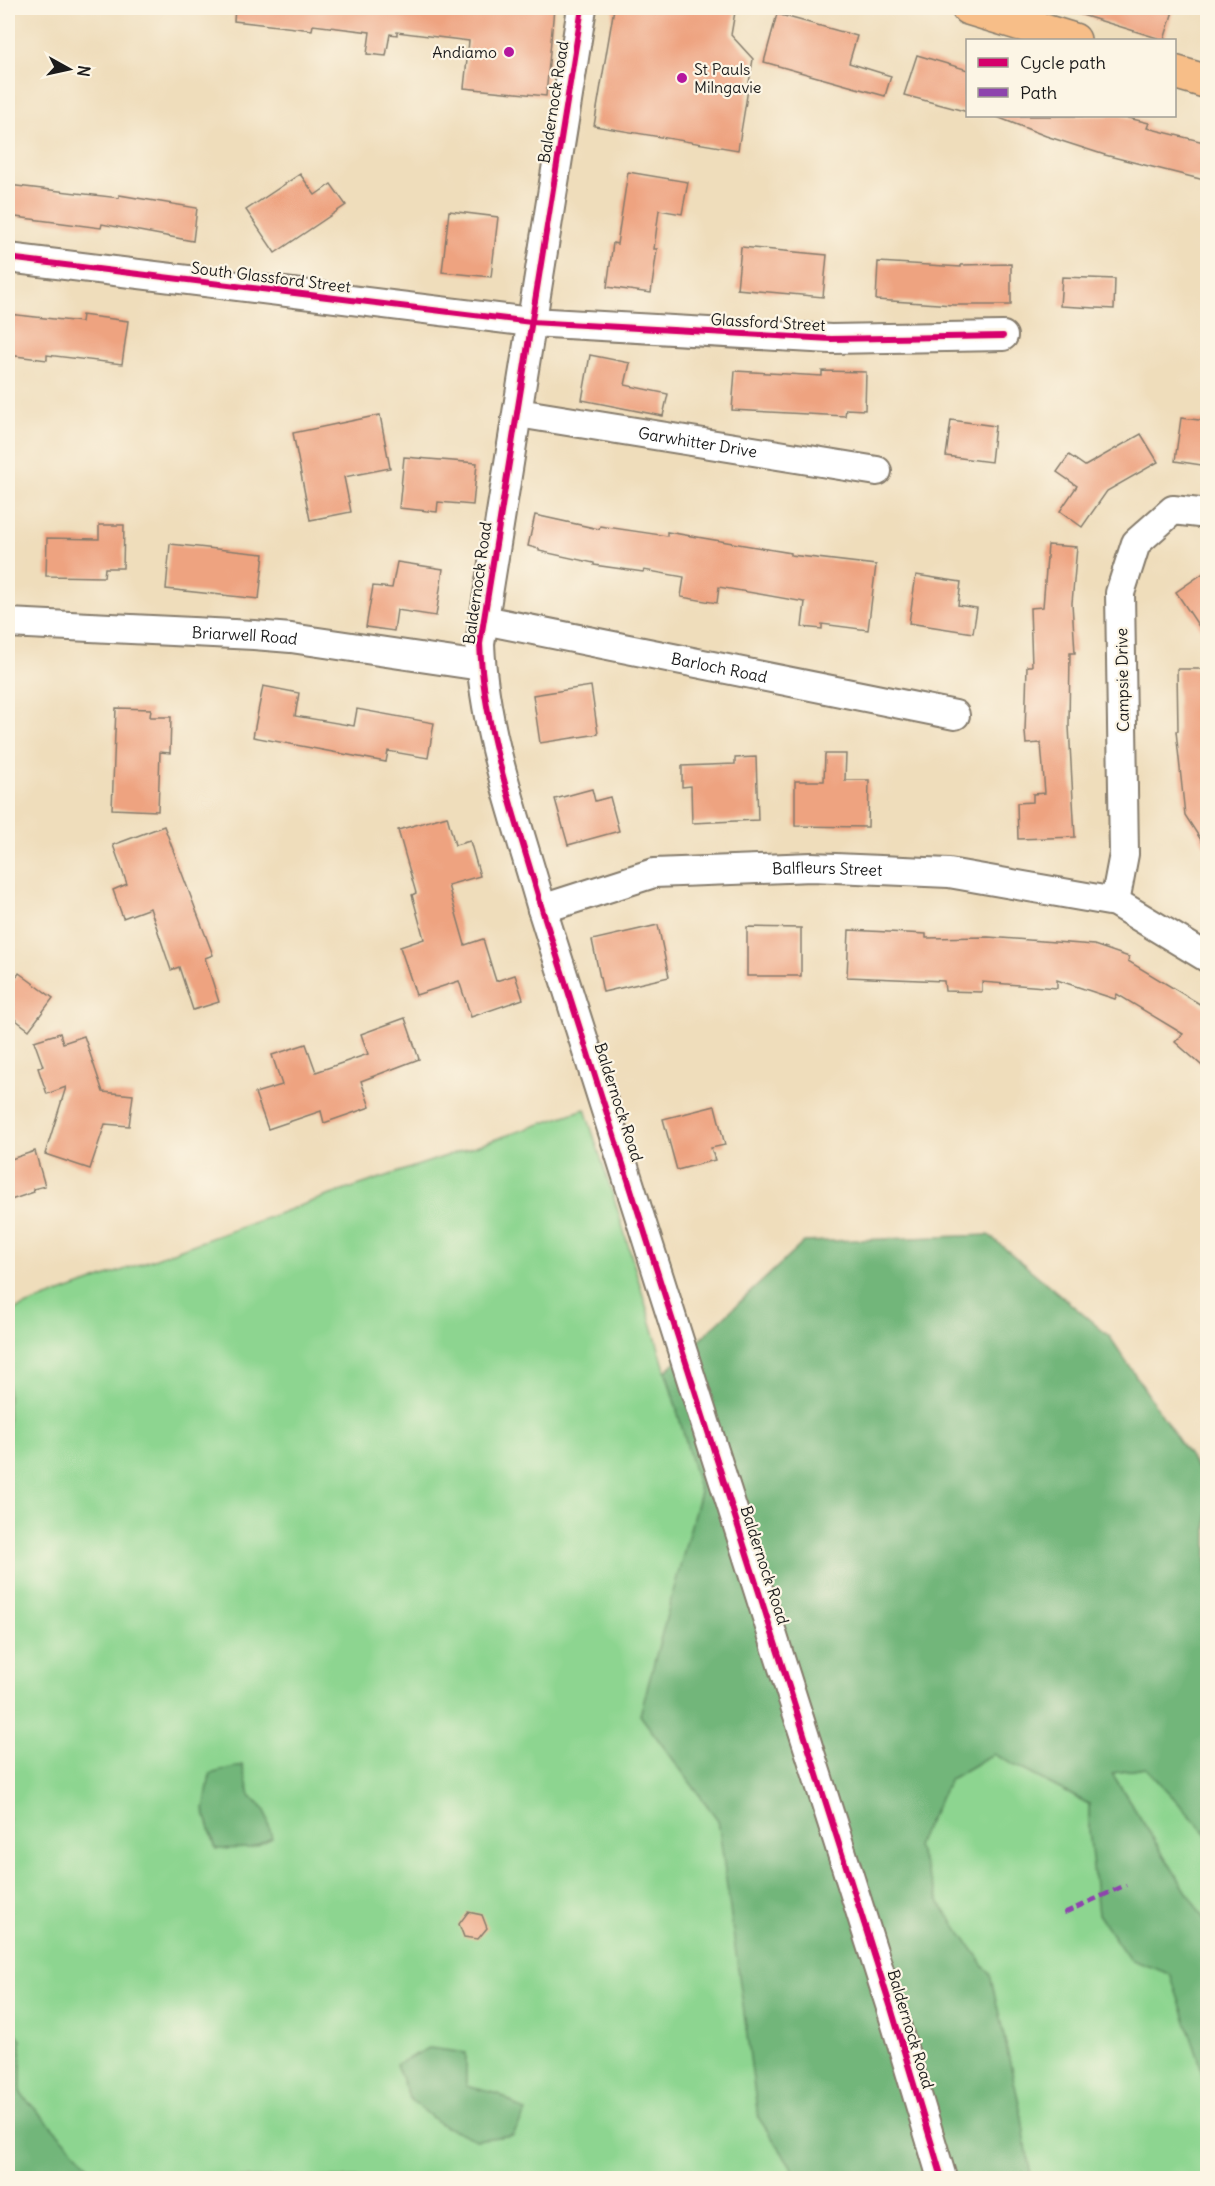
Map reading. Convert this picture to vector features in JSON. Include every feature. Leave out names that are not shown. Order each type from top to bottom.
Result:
[{"type":"main road","points":[[978,9],[1071,39]]},
{"type":"main road","points":[[1176,73],[1208,82]]},
{"type":"street","name":"Baldernock Road","points":[[582,8],[480,645],[481,666],[492,733],[542,909],[852,1884],[942,2178]]},
{"type":"street","name":"South Glassford Street","points":[[8,258],[531,322]]},
{"type":"street","name":"Glassford Street","points":[[531,322],[831,339],[1003,336]]},
{"type":"street","name":"Garwhitter Drive","points":[[518,413],[877,471]]},
{"type":"street","name":"Campsie Drive","points":[[1115,902],[1124,854],[1120,592],[1136,543],[1173,510],[1208,514]]},
{"type":"street","name":"Barloch Road","points":[[484,620],[955,715]]},
{"type":"street","name":"Briarwell Road","points":[[8,623],[273,636],[481,666]]},
{"type":"street","name":"Balfleurs Street","points":[[542,909],[654,873],[812,867],[949,873],[1115,902]]},
{"type":"street","points":[[1115,902],[1208,958]]},
{"type":"green space","points":[[585,1109],[618,1211],[716,1541],[950,1779],[993,1754],[1089,1804],[1112,1773],[1207,1759],[1207,2178],[8,2178],[8,1312],[313,1201]]},
{"type":"green space","points":[[989,1235],[1110,1337],[1207,1483],[1207,1834],[1146,1768],[1112,1773],[1207,1924],[1207,2096],[1199,2060],[1170,1974],[1129,1959],[1098,1914],[1089,1831],[1089,1804],[993,1754],[950,1779],[916,1846],[942,1907],[990,1974],[1021,2112],[1031,2178],[799,2178],[758,2117],[718,1820],[640,1715],[700,1492],[666,1371],[804,1242]]},
{"type":"green space","points":[[242,1765],[250,1795],[265,1810],[272,1838],[251,1848],[216,1849],[204,1810],[210,1774]]},
{"type":"green space","points":[[8,2019],[21,2040],[21,2094],[101,2178],[8,2178]]},
{"type":"green space","points":[[429,2048],[466,2053],[466,2086],[499,2094],[526,2112],[513,2135],[476,2140],[440,2124],[409,2098],[396,2064]]},
{"type":"building","points":[[235,8],[554,8],[546,96],[464,88],[469,41],[397,32],[397,35],[390,34],[386,56],[367,54],[370,32],[313,25],[312,30],[234,21]]},
{"type":"building","name":"St Pauls Milngavie","points":[[614,8],[727,8],[735,12],[731,35],[753,59],[738,150],[594,126]]},
{"type":"building","points":[[1073,8],[1174,8],[1164,39],[1072,12]]},
{"type":"building","points":[[777,14],[857,36],[849,63],[891,76],[885,96],[764,62]]},
{"type":"building","points":[[917,55],[966,69],[966,111],[904,95]]},
{"type":"building","points":[[997,117],[1124,117],[1149,123],[1147,128],[1208,143],[1208,181],[1105,155]]},
{"type":"building","points":[[628,172],[688,182],[682,214],[659,210],[651,293],[607,287],[613,243],[617,244]]},
{"type":"building","points":[[300,174],[315,195],[331,184],[346,205],[275,253],[246,210]]},
{"type":"building","points":[[8,185],[119,198],[119,195],[197,208],[193,241],[102,224],[101,228],[8,216]]},
{"type":"building","points":[[449,211],[498,217],[491,277],[442,272]]},
{"type":"building","points":[[741,247],[827,255],[823,297],[737,289]]},
{"type":"building","points":[[878,262],[961,267],[961,265],[1011,264],[1011,305],[954,305],[876,300]]},
{"type":"building","points":[[1062,277],[1115,279],[1114,309],[1060,306]]},
{"type":"building","points":[[8,314],[81,322],[82,315],[128,321],[122,364],[47,355],[47,360],[8,355]]},
{"type":"building","points":[[590,355],[630,363],[625,385],[668,394],[663,416],[582,400]]},
{"type":"building","points":[[735,371],[822,376],[822,371],[866,372],[865,410],[846,409],[845,416],[732,410]]},
{"type":"building","points":[[380,415],[390,468],[344,477],[351,512],[310,520],[293,433]]},
{"type":"building","points":[[1181,418],[1208,421],[1208,466],[1175,461]]},
{"type":"building","points":[[951,420],[995,426],[991,462],[946,456]]},
{"type":"building","points":[[1141,434],[1158,462],[1107,491],[1082,527],[1060,511],[1077,486],[1057,472],[1069,455],[1085,466]]},
{"type":"building","points":[[404,457],[477,463],[473,505],[438,502],[437,512],[399,508]]},
{"type":"building","points":[[535,515],[599,529],[600,526],[667,536],[667,532],[791,553],[791,555],[876,565],[868,630],[822,624],[822,629],[802,627],[805,602],[719,587],[717,603],[681,597],[684,577],[594,565],[594,563],[539,551],[539,549],[528,546]]},
{"type":"building","points":[[99,525],[124,525],[123,568],[105,568],[104,577],[46,576],[47,538],[99,539]]},
{"type":"building","points":[[170,544],[264,554],[259,599],[166,589]]},
{"type":"building","points":[[1048,545],[1077,547],[1072,603],[1075,653],[1070,653],[1069,726],[1075,837],[1018,839],[1017,803],[1033,802],[1033,794],[1045,793],[1041,743],[1026,744],[1025,732],[1027,666],[1032,666],[1030,608],[1043,607]]},
{"type":"building","points":[[397,562],[443,569],[436,616],[397,610],[394,631],[366,627],[373,586],[392,588]]},
{"type":"building","points":[[1208,570],[1208,640],[1176,592]]},
{"type":"building","points":[[916,575],[961,582],[958,605],[977,608],[973,633],[909,623]]},
{"type":"building","points":[[1177,669],[1208,669],[1208,851],[1185,815],[1176,731],[1178,731]]},
{"type":"building","points":[[263,686],[299,693],[295,716],[354,726],[357,709],[434,723],[428,758],[388,751],[386,762],[253,737]]},
{"type":"building","points":[[591,686],[598,734],[540,743],[533,695]]},
{"type":"building","points":[[116,708],[151,709],[150,717],[171,717],[170,753],[160,752],[158,811],[112,809]]},
{"type":"building","points":[[825,754],[846,754],[845,780],[869,780],[868,827],[795,826],[795,781],[824,781]]},
{"type":"building","points":[[756,757],[758,820],[692,823],[691,786],[682,787],[682,766],[735,764],[735,758]]},
{"type":"building","points":[[592,789],[595,801],[610,797],[619,831],[568,845],[555,799]]},
{"type":"building","points":[[447,816],[455,845],[470,841],[480,876],[448,885],[465,945],[483,939],[496,981],[515,975],[523,999],[471,1017],[459,981],[416,995],[400,947],[424,939],[412,895],[416,893],[398,830]]},
{"type":"building","points":[[164,826],[213,955],[205,958],[219,1002],[193,1010],[179,967],[171,970],[150,908],[123,918],[113,890],[127,884],[113,845]]},
{"type":"building","points":[[658,925],[669,977],[603,992],[592,940]]},
{"type":"building","points":[[747,927],[801,928],[801,976],[747,976]]},
{"type":"building","points":[[849,930],[926,934],[926,938],[988,937],[1094,945],[1129,957],[1128,961],[1208,1009],[1208,1071],[1175,1042],[1183,1034],[1117,994],[1115,999],[1057,980],[1057,988],[982,982],[982,992],[945,991],[944,981],[847,977]]},
{"type":"building","points":[[19,973],[53,998],[29,1030],[8,1014],[8,989]]},
{"type":"building","points":[[405,1018],[419,1059],[361,1081],[370,1107],[324,1123],[321,1111],[268,1129],[255,1093],[282,1085],[272,1055],[306,1044],[316,1072],[368,1054],[361,1034]]},
{"type":"building","points":[[60,1033],[63,1043],[84,1036],[103,1092],[133,1095],[129,1126],[105,1124],[90,1169],[45,1154],[66,1087],[47,1094],[38,1068],[43,1066],[34,1041]]},
{"type":"building","points":[[715,1106],[725,1145],[711,1148],[715,1160],[677,1170],[663,1119]]},
{"type":"building","points":[[35,1151],[45,1186],[8,1201],[8,1160]]},
{"type":"building","points":[[468,1912],[482,1915],[487,1928],[478,1939],[464,1937],[459,1924]]},
{"type":"marked path","points":[[1064,1913],[1126,1885]]},
{"type":"cycle path","points":[[582,8],[480,644],[488,712],[504,778],[542,909],[891,2008],[942,2178]]},
{"type":"cycle path","points":[[8,258],[531,322],[831,339],[1003,336]]},
{"type":"place","name":"Andiamo","points":[[509,52]]},
{"type":"place","name":"St Pauls Milngavie","points":[[682,78]]}]
